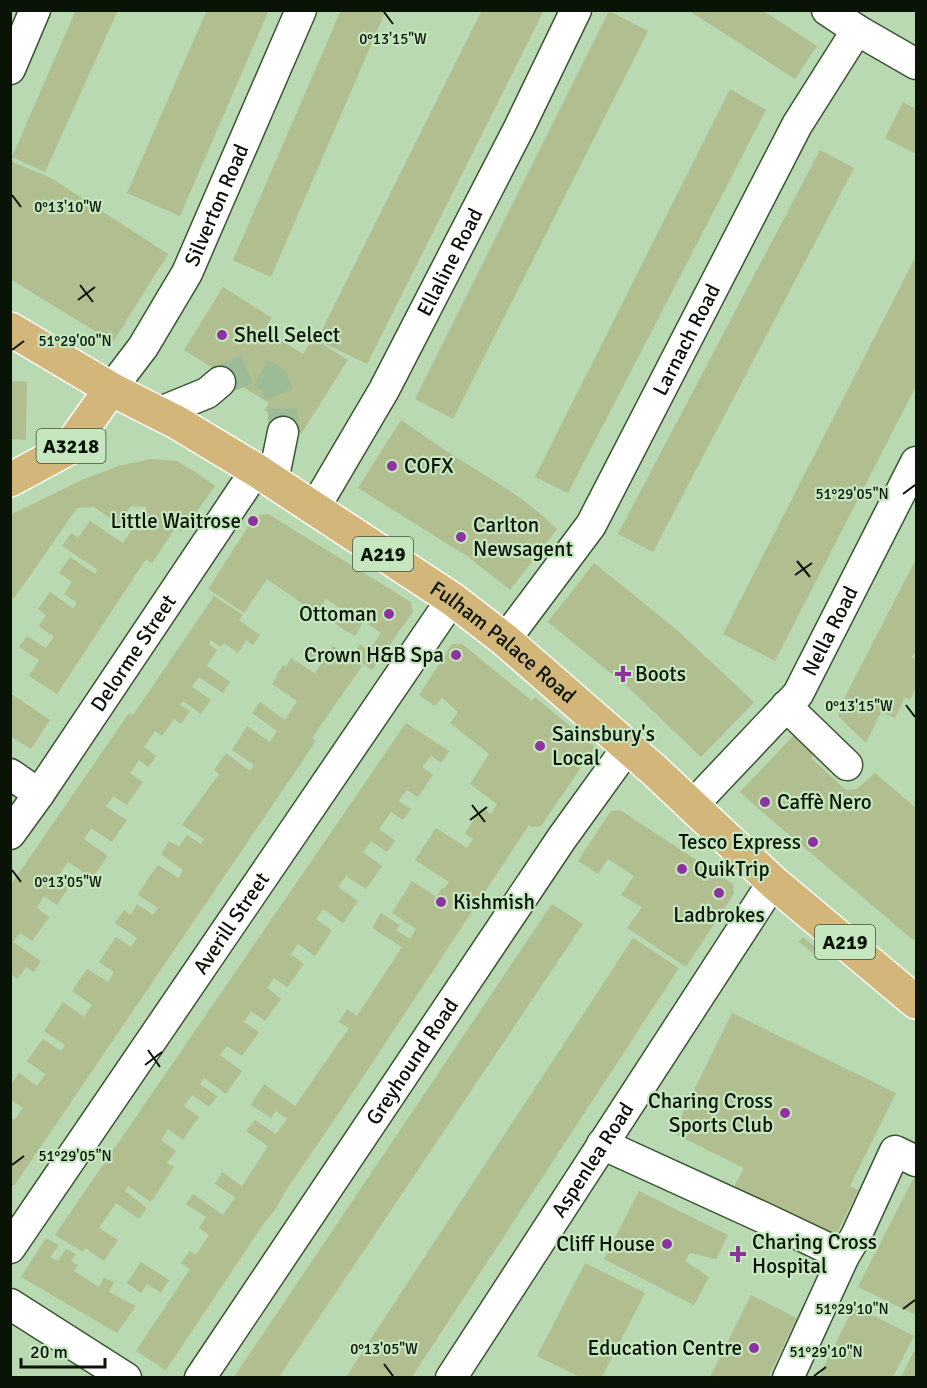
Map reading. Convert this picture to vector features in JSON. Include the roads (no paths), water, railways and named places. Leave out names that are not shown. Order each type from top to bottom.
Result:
[{"type":"main road","name":"Fulham Palace Road","points":[[10,329],[111,389],[178,423],[264,476],[452,599],[505,640],[654,770],[773,882],[913,993]]},
{"type":"main road","name":"A3218","points":[[10,480],[69,448],[111,389]]},
{"type":"street","points":[[10,69],[35,10]]},
{"type":"street","name":"Silverton Road","points":[[111,389],[143,347],[187,273],[301,10]]},
{"type":"street","name":"Ellaline Road","points":[[314,509],[384,390],[519,128],[576,10]]},
{"type":"street","points":[[827,10],[916,64]]},
{"type":"street","name":"Larnach Road","points":[[505,640],[591,525],[798,125],[857,30]]},
{"type":"street","points":[[158,413],[207,393],[220,381]]},
{"type":"street","points":[[264,476],[283,432]]},
{"type":"street","name":"Nella Road","points":[[692,806],[798,694],[916,462]]},
{"type":"street","name":"Delorme Street","points":[[10,834],[264,476]]},
{"type":"street","name":"Averill Street","points":[[10,1248],[452,599]]},
{"type":"street","points":[[786,706],[847,765]]},
{"type":"street","name":"Greyhound Road","points":[[200,1377],[562,838],[627,748]]},
{"type":"street","points":[[10,774],[39,794]]},
{"type":"street","name":"Aspenlea Road","points":[[451,1377],[773,882]]},
{"type":"street","points":[[602,1144],[762,1216],[844,1256]]},
{"type":"street","points":[[788,1377],[895,1151],[916,1161]]},
{"type":"street","points":[[10,1304],[126,1377]]},
{"type":"tunnel","points":[[220,382],[252,368],[273,380],[283,404],[283,432]]},
{"type":"place","name":"Shell Select","points":[[222,335]]},
{"type":"place","name":"COFX","points":[[392,466]]},
{"type":"place","name":"Little Waitrose","points":[[253,521]]},
{"type":"place","name":"Carlton Newsagent","points":[[461,537]]},
{"type":"place","name":"Ottoman","points":[[389,614]]},
{"type":"place","name":"Crown H&B Spa","points":[[456,655]]},
{"type":"place","name":"Boots","points":[[623,674]]},
{"type":"place","name":"Sainsbury's Local","points":[[540,746]]},
{"type":"place","name":"Caffè Nero","points":[[765,802]]},
{"type":"place","name":"Tesco Express","points":[[813,842]]},
{"type":"place","name":"QuikTrip","points":[[682,869]]},
{"type":"place","name":"Ladbrokes","points":[[719,893]]},
{"type":"place","name":"Kishmish","points":[[441,902]]},
{"type":"place","name":"Charing Cross Sports Club","points":[[785,1113]]},
{"type":"place","name":"Cliff House","points":[[667,1244]]},
{"type":"place","name":"Charing Cross Hospital","points":[[738,1254]]},
{"type":"place","name":"Education Centre","points":[[754,1348]]}]
